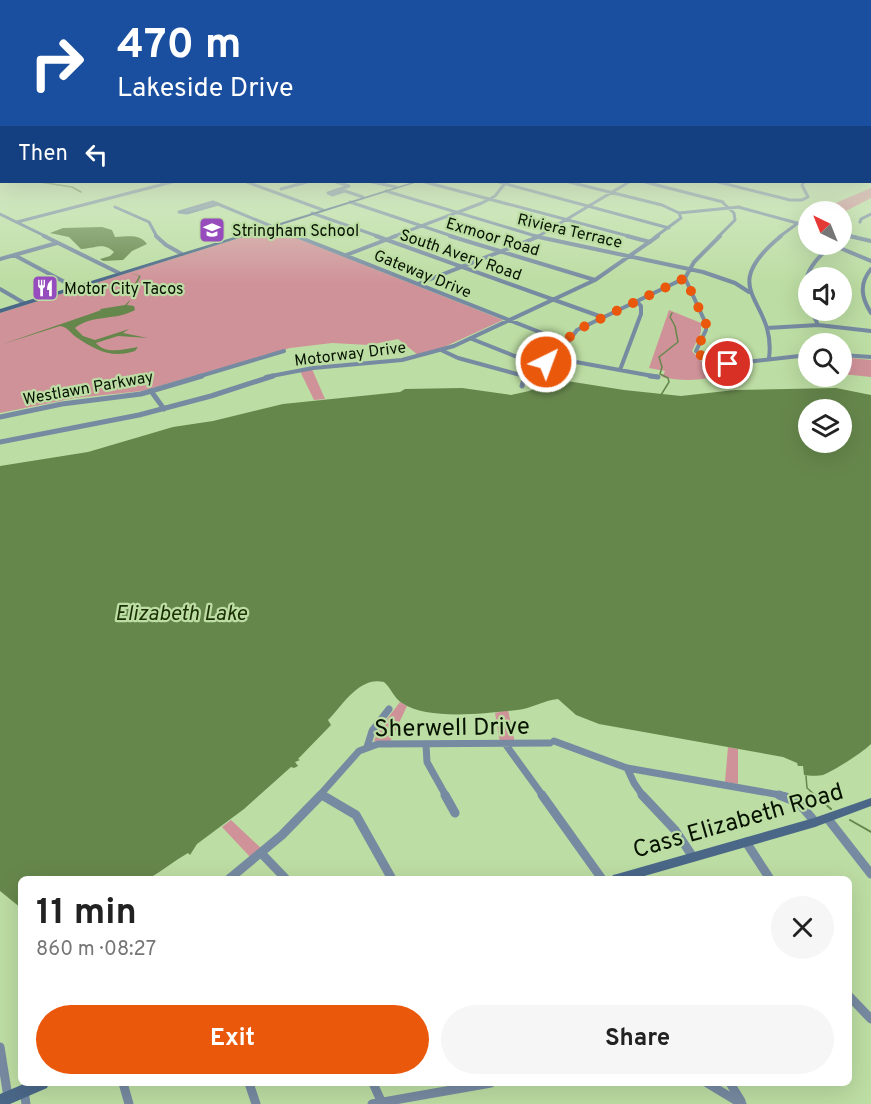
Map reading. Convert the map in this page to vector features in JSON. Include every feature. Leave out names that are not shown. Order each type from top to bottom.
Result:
[{"type":"main road","points":[[0,311],[412,183]]},
{"type":"main road","name":"Cass Elizabeth Road","points":[[627,876],[828,819],[871,802]]},
{"type":"main road","points":[[4,1099],[25,1097],[38,1086]]},
{"type":"street","points":[[17,222],[168,183]]},
{"type":"street","points":[[250,183],[323,210]]},
{"type":"street","points":[[303,183],[282,189],[310,201]]},
{"type":"street","points":[[339,183],[349,186],[343,190],[363,198]]},
{"type":"street","name":"Riviera Terrace","points":[[377,183],[456,213],[538,237],[690,268],[735,283],[749,292]]},
{"type":"street","points":[[429,183],[650,242]]},
{"type":"street","points":[[346,255],[489,199],[505,183]]},
{"type":"street","points":[[510,183],[669,228]]},
{"type":"street","points":[[573,183],[662,206],[679,213],[739,207]]},
{"type":"street","points":[[418,284],[538,237],[627,183]]},
{"type":"street","points":[[649,183],[798,223]]},
{"type":"street","points":[[723,183],[798,200],[808,197],[803,188],[804,183]]},
{"type":"street","points":[[522,386],[524,376],[554,358],[563,350],[565,342],[577,330],[685,278],[704,251],[735,220],[734,213],[721,201]]},
{"type":"street","points":[[206,202],[218,204],[187,213],[179,212],[206,202]]},
{"type":"street","name":"Exmoor Road","points":[[350,202],[595,280]]},
{"type":"street","name":"Gateway Drive","points":[[218,204],[565,342]]},
{"type":"street","points":[[115,207],[149,222],[162,244],[182,254]]},
{"type":"street","name":"South Avery Road","points":[[312,213],[459,268],[602,317]]},
{"type":"street","name":"Motorway Drive","points":[[0,442],[164,409],[266,377],[313,368],[402,360],[441,350],[472,339],[595,280],[669,228],[681,218],[679,213]]},
{"type":"street","points":[[0,214],[119,273]]},
{"type":"street","points":[[860,222],[861,219],[871,214]]},
{"type":"street","points":[[769,358],[772,343],[749,292],[752,267],[760,256],[798,223]]},
{"type":"street","points":[[852,237],[871,242]]},
{"type":"street","points":[[0,259],[58,243]]},
{"type":"street","points":[[852,253],[871,261]]},
{"type":"street","points":[[14,255],[74,287]]},
{"type":"street","points":[[810,267],[820,255]]},
{"type":"street","points":[[871,269],[862,281],[861,294],[871,313]]},
{"type":"street","points":[[685,278],[706,324],[706,330],[696,348],[702,358],[720,363],[737,364],[798,355]]},
{"type":"street","points":[[735,283],[749,282]]},
{"type":"street","points":[[0,289],[24,303]]},
{"type":"street","points":[[620,370],[640,314],[640,306],[636,301]]},
{"type":"street","points":[[816,321],[818,325]]},
{"type":"street","points":[[767,328],[818,325],[871,331]]},
{"type":"street","points":[[472,339],[540,366]]},
{"type":"street","points":[[441,350],[524,376]]},
{"type":"street","name":"Westlawn Parkway","points":[[0,417],[62,404],[151,392],[284,351]]},
{"type":"street","points":[[852,356],[871,357]]},
{"type":"street","points":[[554,358],[658,377]]},
{"type":"street","points":[[151,392],[164,409]]},
{"type":"street","points":[[367,747],[370,735],[389,709]]},
{"type":"street","name":"Sherwell Drive","points":[[234,876],[262,854],[322,795],[359,751],[367,747],[378,744],[506,745],[552,742],[627,768]]},
{"type":"street","points":[[426,745],[427,762],[455,813]]},
{"type":"street","points":[[506,745],[600,876]]},
{"type":"street","points":[[693,857],[675,830],[639,791],[629,777],[627,768],[786,796],[800,804],[815,822]]},
{"type":"street","points":[[322,795],[357,815],[390,876]]},
{"type":"street","points":[[828,819],[871,874]]},
{"type":"street","points":[[746,842],[768,876]]},
{"type":"street","points":[[262,854],[283,876]]},
{"type":"street","points":[[852,1002],[871,1019]]},
{"type":"street","points":[[0,1047],[4,1099]]},
{"type":"street","points":[[124,1086],[129,1104]]},
{"type":"street","points":[[250,1086],[256,1104]]},
{"type":"street","points":[[373,1086],[376,1103],[470,1086]]},
{"type":"street","points":[[711,1086],[743,1104]]},
{"type":"street","points":[[732,1086],[743,1104]]},
{"type":"shaded area","points":[[871,188],[871,198],[852,208],[852,201],[840,201]]},
{"type":"shaded area","points":[[271,228],[503,320],[433,352],[418,355],[398,339],[369,345],[332,343],[290,348],[142,391],[75,398],[0,413],[0,313]]},
{"type":"shaded area","points":[[669,310],[701,323],[701,332],[692,351],[702,362],[726,366],[729,371],[705,379],[679,380],[662,377],[665,371],[649,368]]},
{"type":"shaded area","points":[[852,358],[871,360],[871,377],[852,375]]},
{"type":"shaded area","points":[[312,369],[325,399],[314,400],[300,371]]},
{"type":"shaded area","points":[[400,702],[407,706],[390,742],[374,741],[378,731]]},
{"type":"shaded area","points":[[508,710],[515,743],[500,743],[495,713]]},
{"type":"shaded area","points":[[728,747],[738,749],[738,784],[725,782]]},
{"type":"shaded area","points":[[231,820],[263,850],[252,859],[222,827]]},
{"type":"water","points":[[102,227],[112,230],[115,237],[137,237],[147,244],[132,251],[123,260],[103,261],[100,259],[114,252],[103,246],[81,249],[69,237],[50,233],[63,228]]},
{"type":"water","points":[[131,273],[141,276],[131,299],[132,289],[139,276]]},
{"type":"water","points":[[131,299],[127,305],[134,306],[135,310],[89,321],[75,328],[83,336],[95,340],[129,329],[123,333],[148,338],[118,336],[96,343],[110,350],[138,347],[135,351],[119,354],[104,352],[90,346],[60,326],[0,345],[100,309],[125,305]]},
{"type":"water","name":"Elizabeth Lake","points":[[551,381],[567,381],[681,396],[735,390],[836,388],[871,395],[871,744],[828,773],[804,775],[803,766],[798,766],[797,763],[783,757],[599,724],[576,715],[558,699],[517,710],[442,714],[413,709],[399,701],[384,682],[375,681],[359,687],[352,693],[328,720],[331,725],[298,759],[300,760],[295,762],[298,766],[291,767],[244,809],[197,844],[190,855],[188,853],[153,876],[18,876],[18,906],[0,891],[0,466],[88,452],[173,427],[213,421],[283,404],[400,392],[405,389],[462,388],[511,395],[529,391]]},
{"type":"waterway","points":[[46,183],[72,187],[81,192]]},
{"type":"waterway","points":[[661,395],[669,382],[668,378],[660,374],[662,367],[659,357],[678,342],[675,326],[670,317],[672,313]]},
{"type":"waterway","points":[[806,776],[807,788],[816,796]]},
{"type":"waterway","points":[[815,795],[831,809]]},
{"type":"waterway","points":[[850,820],[871,832]]},
{"type":"place","name":"Stringham School","points":[[212,230]]},
{"type":"place","name":"Motor City Tacos","points":[[45,288]]},
{"type":"route","points":[[546,362],[558,355],[564,348],[566,339],[577,330],[685,278],[706,324],[706,330],[696,351],[706,360],[728,364]]}]
